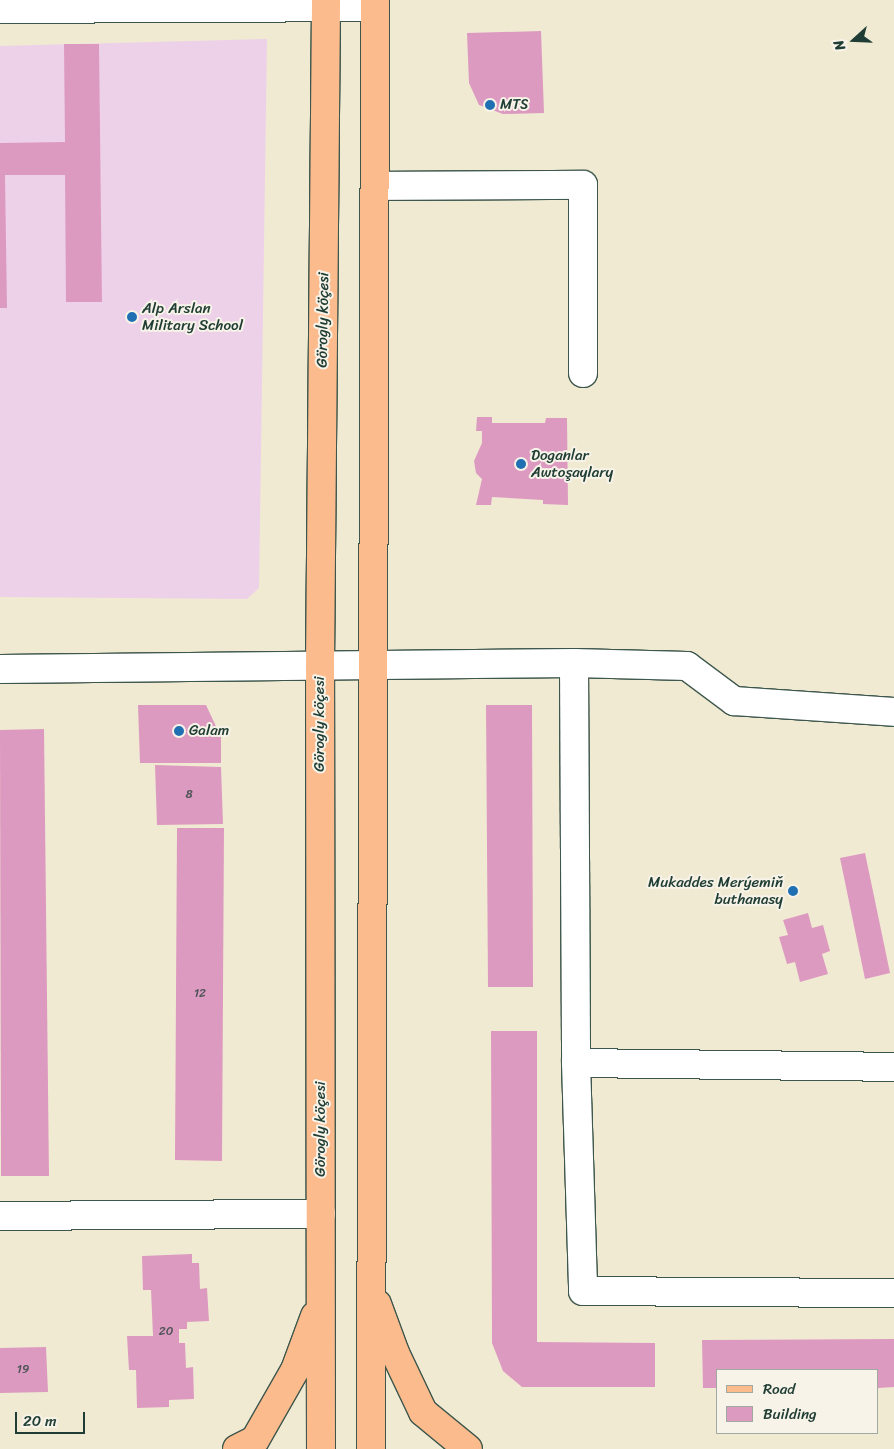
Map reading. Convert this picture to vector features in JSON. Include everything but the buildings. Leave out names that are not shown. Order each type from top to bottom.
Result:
[{"type":"main road","points":[[371,1449],[376,186],[375,3]]},
{"type":"main road","name":"Görogly köçesi","points":[[321,1449],[320,666],[326,4]]},
{"type":"main road","points":[[371,1288],[395,1353],[423,1412],[468,1449]]},
{"type":"main road","points":[[237,1449],[255,1440],[295,1370],[321,1298]]},
{"type":"street","points":[[0,9],[375,3]]},
{"type":"street","points":[[376,186],[583,185],[583,373]]},
{"type":"street","points":[[0,668],[574,663],[687,666],[734,701],[894,712]]},
{"type":"street","points":[[574,663],[576,1063],[584,1291],[894,1293]]},
{"type":"street","points":[[576,1063],[894,1067]]},
{"type":"street","points":[[0,1216],[321,1214]]},
{"type":"shaded area","name":"Alp Arslan Military School","points":[[267,39],[259,588],[247,599],[0,597],[0,46]]},
{"type":"place","name":"MTS","points":[[490,105]]},
{"type":"place","name":"Alp Arslan Military School","points":[[132,317]]},
{"type":"place","name":"Doganlar Awtoşaylary","points":[[521,464]]},
{"type":"place","name":"Galam","points":[[179,731]]},
{"type":"place","name":"Mukaddes Merýemiň buthanasy","points":[[793,891]]}]
